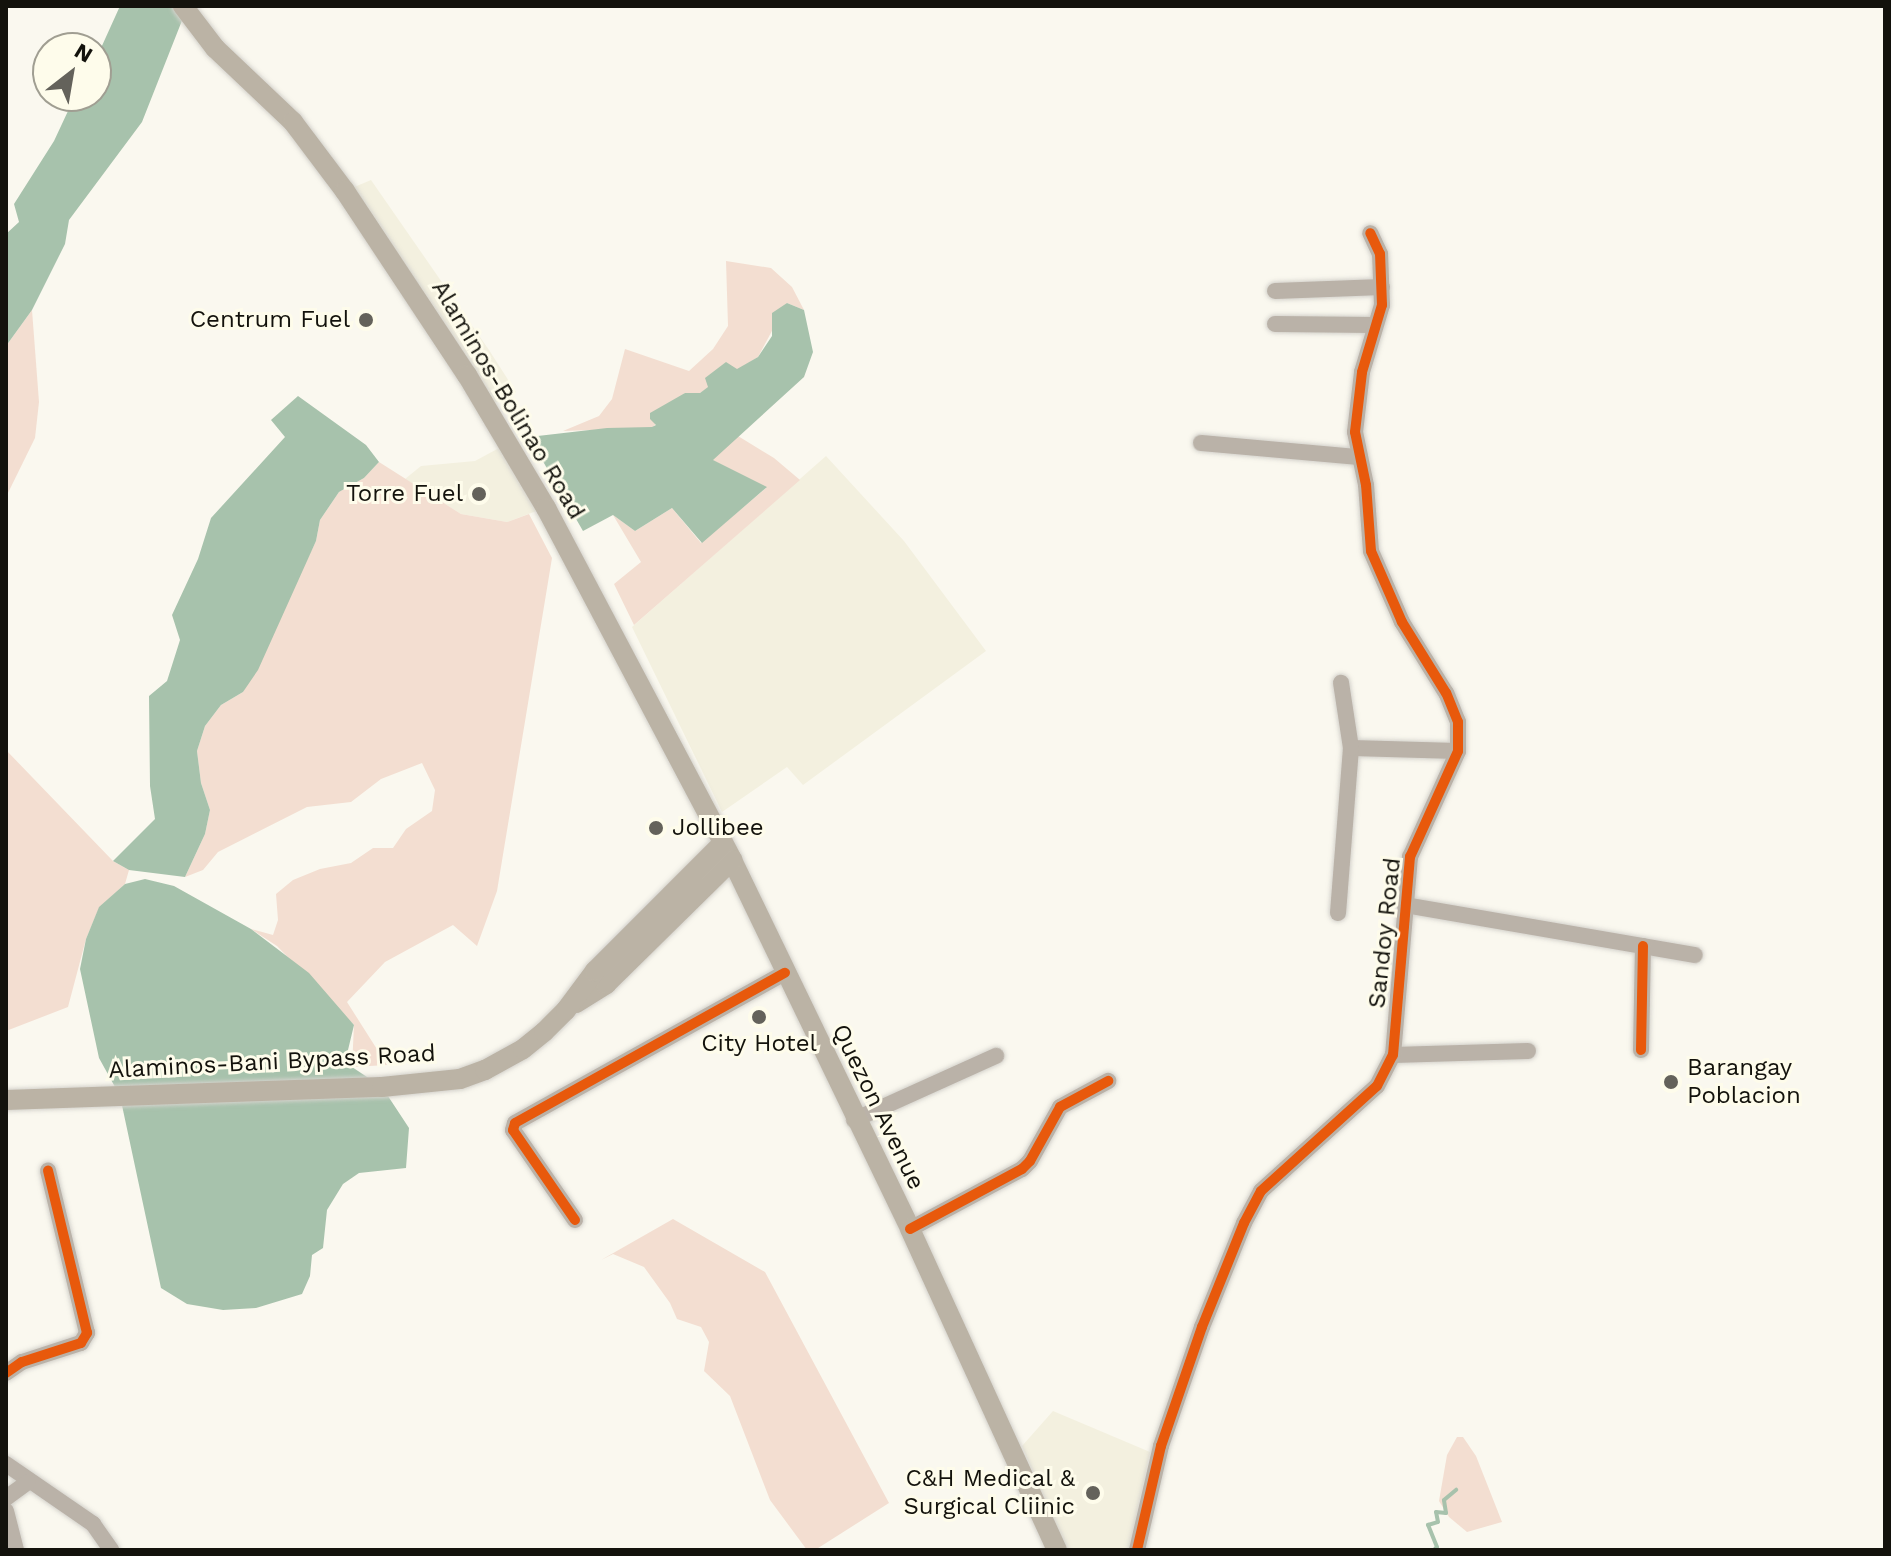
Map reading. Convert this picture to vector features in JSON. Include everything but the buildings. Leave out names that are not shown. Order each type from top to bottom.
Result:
[{"type":"main road","name":"Alaminos-Bolinao Road","points":[[188,13],[243,77],[293,122],[345,191],[452,351],[546,508],[728,852]]},
{"type":"main road","name":"Quezon Avenue","points":[[728,852],[854,1120],[910,1229],[1057,1550]]},
{"type":"main road","name":"Alaminos-Bani Bypass Road","points":[[6,1100],[460,1079],[523,1049],[566,1010],[595,971],[728,852]]},
{"type":"street","points":[[1351,748],[1458,751],[1458,722],[1446,693],[1402,622],[1371,551],[1366,485],[1355,432],[1362,372],[1382,305],[1380,254],[1370,233]]},
{"type":"street","points":[[1275,291],[1382,287]]},
{"type":"street","points":[[1275,324],[1375,325]]},
{"type":"street","points":[[1201,443],[1359,457]]},
{"type":"street","points":[[1338,913],[1351,748],[1341,683]]},
{"type":"street","name":"Sandoy Road","points":[[1137,1550],[1161,1446],[1202,1327],[1244,1223],[1261,1191],[1287,1164],[1377,1086],[1393,1055],[1410,857],[1458,751]]},
{"type":"street","points":[[1405,905],[1695,955]]},
{"type":"street","points":[[1641,1050],[1643,946]]},
{"type":"street","points":[[575,1220],[513,1130],[515,1123],[785,973]]},
{"type":"street","points":[[1393,1055],[1528,1051]]},
{"type":"street","points":[[854,1120],[996,1056]]},
{"type":"street","points":[[910,1229],[1022,1169],[1060,1107],[1108,1081]]},
{"type":"street","points":[[6,1373],[22,1362],[81,1343],[87,1333],[48,1171]]},
{"type":"street","points":[[6,1464],[93,1524],[111,1550]]},
{"type":"street","points":[[6,1498],[28,1482]]},
{"type":"street","points":[[6,1511],[16,1550]]},
{"type":"shaded area","points":[[120,6],[192,6],[183,18],[142,122],[69,220],[65,244],[32,310],[6,346],[6,234],[19,222],[14,204],[54,141],[68,112],[112,112],[112,32],[108,32]]},
{"type":"shaded area","points":[[371,180],[516,392],[495,403],[352,188]]},
{"type":"shaded area","points":[[726,261],[771,268],[792,287],[804,310],[787,303],[758,357],[700,393],[685,393],[652,428],[563,431],[599,416],[612,399],[625,349],[689,371],[713,349],[728,326]]},
{"type":"shaded area","points":[[787,303],[804,310],[813,352],[804,377],[713,460],[767,487],[702,543],[672,508],[635,531],[613,515],[583,531],[529,437],[656,425],[650,419],[650,413],[685,393],[700,393],[708,387],[705,378],[726,362],[737,369],[758,357],[772,336],[772,313]]},
{"type":"shaded area","points":[[32,310],[39,402],[35,438],[6,497],[6,346]]},
{"type":"shaded area","points":[[298,396],[366,445],[379,462],[364,478],[339,492],[320,520],[316,541],[258,670],[243,692],[221,705],[205,726],[197,751],[201,783],[210,810],[205,834],[185,877],[129,870],[113,861],[155,819],[150,786],[149,696],[167,681],[180,640],[172,615],[198,559],[211,518],[285,437],[271,420]]},
{"type":"shaded area","points":[[738,436],[774,458],[800,480],[634,625],[614,584],[641,562],[613,515],[635,531],[672,508],[701,543],[766,488],[712,460]]},
{"type":"shaded area","name":"Torre Fuel","points":[[499,448],[539,510],[507,522],[461,514],[405,479],[421,466],[475,461]]},
{"type":"shaded area","points":[[826,456],[904,541],[986,651],[803,785],[787,767],[722,812],[632,627]]},
{"type":"shaded area","points":[[379,462],[461,514],[507,522],[529,514],[552,558],[497,891],[477,946],[453,925],[385,962],[347,1002],[387,1065],[352,1067],[354,1025],[277,946],[251,929],[273,935],[278,920],[276,894],[293,880],[320,869],[351,863],[373,848],[393,848],[406,829],[432,811],[435,790],[422,763],[381,779],[351,802],[307,807],[218,852],[203,870],[185,877],[205,834],[210,810],[201,783],[197,751],[205,726],[221,705],[243,692],[316,541],[320,520],[339,492],[364,478]]},
{"type":"shaded area","points":[[6,750],[113,861],[129,870],[125,884],[99,908],[86,939],[68,1007],[6,1031]]},
{"type":"shaded area","points":[[145,879],[174,886],[251,929],[309,973],[354,1025],[348,1050],[352,1067],[382,1087],[409,1128],[406,1168],[359,1173],[343,1184],[327,1210],[323,1248],[312,1255],[310,1276],[302,1294],[256,1308],[223,1310],[187,1304],[161,1288],[120,1096],[99,1058],[80,969],[86,939],[99,907],[125,884]]},
{"type":"shaded area","points":[[673,1219],[765,1272],[889,1503],[815,1550],[807,1550],[770,1500],[730,1396],[704,1371],[709,1342],[701,1327],[677,1319],[670,1303],[644,1267],[613,1254],[601,1260]]},
{"type":"shaded area","name":"C&H Medical & Surgical Cliinic","points":[[1053,1411],[1150,1452],[1129,1550],[1065,1550],[1022,1446]]},
{"type":"shaded area","points":[[1457,1437],[1463,1437],[1476,1456],[1502,1522],[1467,1532],[1449,1517],[1439,1501],[1447,1455]]},
{"type":"waterway","points":[[1434,1550],[1437,1547],[1428,1525],[1438,1522],[1436,1512],[1446,1513],[1444,1500],[1456,1490]]},
{"type":"cycle path","points":[[1137,1550],[1161,1446],[1202,1327],[1244,1223],[1261,1191],[1377,1086],[1393,1055],[1410,857],[1458,751],[1458,722],[1446,693],[1402,622],[1371,551],[1366,485],[1355,432],[1362,372],[1382,305],[1380,254],[1370,233]]},
{"type":"cycle path","points":[[1641,1050],[1643,946]]},
{"type":"cycle path","points":[[575,1220],[513,1130],[515,1123],[785,973]]},
{"type":"cycle path","points":[[910,1229],[1022,1169],[1030,1161],[1060,1107],[1108,1081]]},
{"type":"cycle path","points":[[6,1373],[22,1362],[81,1343],[87,1333],[48,1171]]},
{"type":"place","name":"Centrum Fuel","points":[[366,320]]},
{"type":"place","name":"Torre Fuel","points":[[479,494]]},
{"type":"place","name":"Jollibee","points":[[656,828]]},
{"type":"place","name":"City Hotel","points":[[759,1017]]},
{"type":"place","name":"Barangay Poblacion","points":[[1671,1082]]},
{"type":"place","name":"C&H Medical & Surgical Cliinic","points":[[1093,1493]]}]
